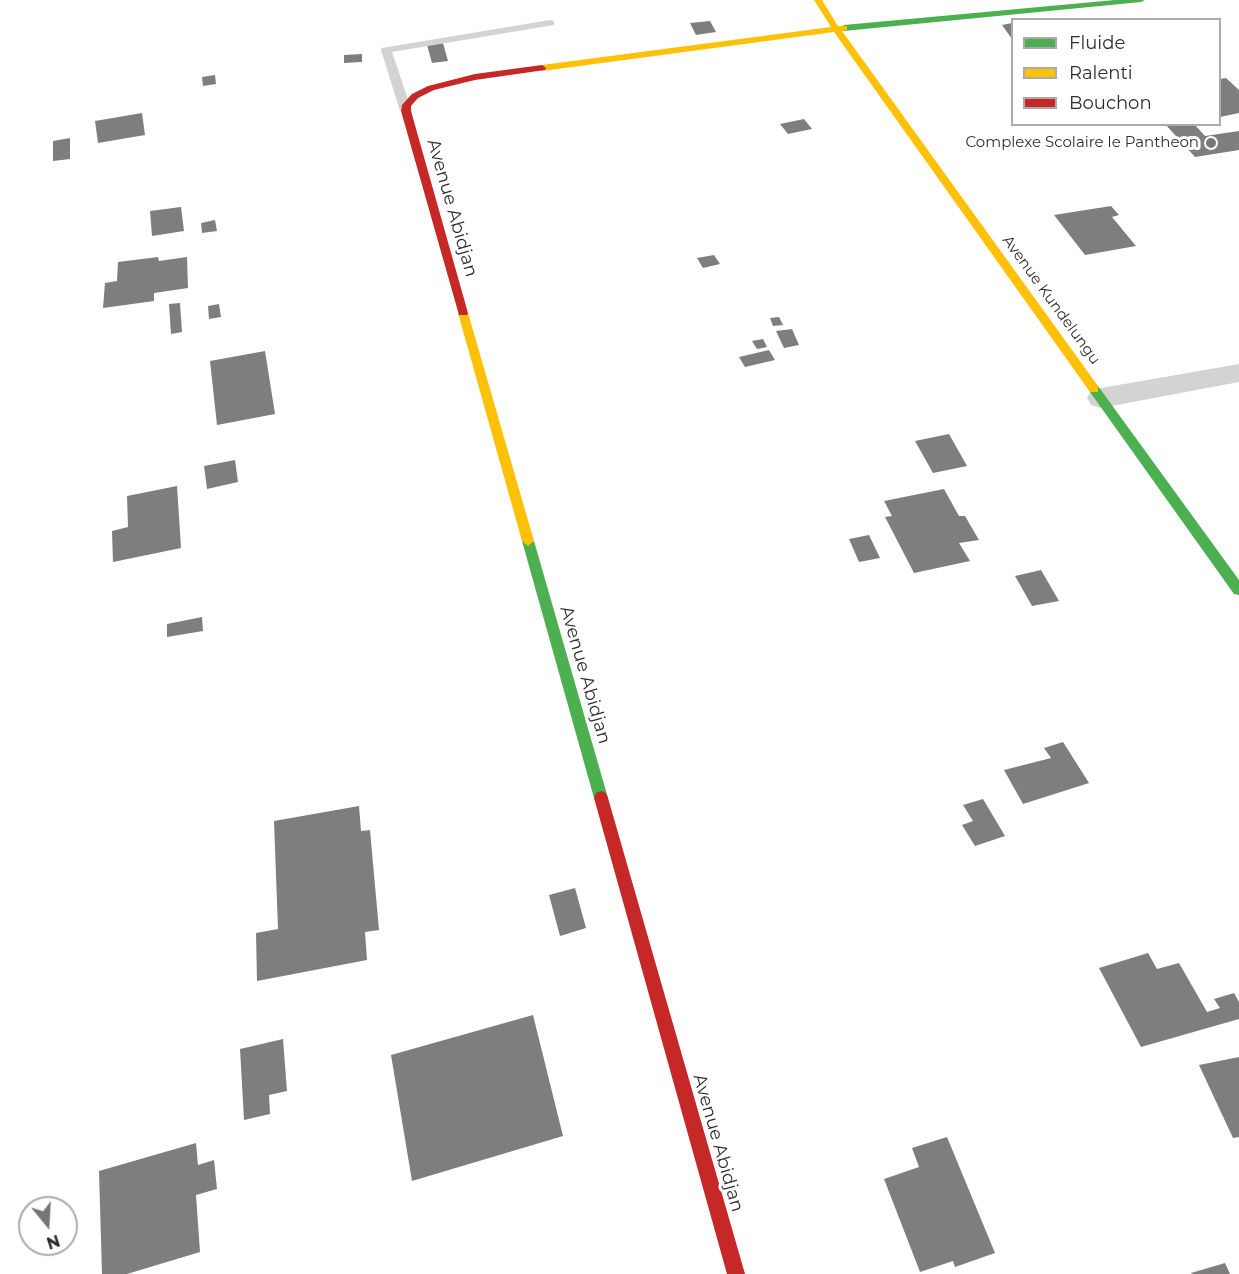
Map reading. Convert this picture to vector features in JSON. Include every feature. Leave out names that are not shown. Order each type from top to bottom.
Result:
[{"type":"street","name":"Avenue Kundelungu","points":[[818,0],[1239,590]]},
{"type":"street","points":[[406,111],[410,101],[421,93],[449,82],[475,77],[836,28],[1141,0]]},
{"type":"street","name":"Avenue Abidjan","points":[[406,111],[736,1274]]},
{"type":"street","points":[[1101,398],[1239,373]]},
{"type":"lane","points":[[406,111],[386,50],[550,23]]},
{"type":"building","points":[[710,21],[716,32],[696,35],[690,23]]},
{"type":"building","points":[[1011,23],[1011,38],[1002,25]]},
{"type":"building","points":[[443,43],[448,61],[432,63],[427,45]]},
{"type":"building","points":[[362,54],[362,62],[344,63],[344,55]]},
{"type":"building","points":[[215,75],[216,84],[203,86],[202,77]]},
{"type":"building","points":[[1226,78],[1239,90],[1239,113],[1221,117],[1221,79]]},
{"type":"building","points":[[142,113],[145,135],[98,143],[95,121]]},
{"type":"building","points":[[804,119],[812,129],[788,134],[780,124]]},
{"type":"building","name":"Complexe Scolaire le Pantheon","points":[[1167,126],[1196,126],[1205,136],[1239,131],[1239,150],[1195,157]]},
{"type":"building","points":[[70,138],[70,159],[53,161],[53,141]]},
{"type":"building","points":[[1111,206],[1119,215],[1112,217],[1136,246],[1085,255],[1054,215]]},
{"type":"building","points":[[181,207],[184,231],[152,236],[150,211]]},
{"type":"building","points":[[215,220],[217,231],[202,233],[201,223]]},
{"type":"building","points":[[714,255],[720,264],[703,268],[697,258]]},
{"type":"building","points":[[158,257],[159,261],[187,257],[188,288],[154,293],[154,301],[103,308],[105,283],[117,281],[118,262]]},
{"type":"building","points":[[180,303],[182,332],[171,334],[169,304]]},
{"type":"building","points":[[219,304],[221,317],[209,319],[208,306]]},
{"type":"building","points":[[779,317],[783,325],[773,326],[770,318]]},
{"type":"building","points":[[792,329],[799,345],[784,348],[776,331]]},
{"type":"building","points":[[763,339],[767,347],[757,349],[752,341]]},
{"type":"building","points":[[769,350],[775,360],[745,367],[739,357]]},
{"type":"building","points":[[265,351],[275,414],[217,425],[210,361]]},
{"type":"building","points":[[949,434],[967,466],[933,473],[915,441]]},
{"type":"building","points":[[235,460],[238,482],[207,489],[204,466]]},
{"type":"building","points":[[177,486],[181,548],[113,562],[112,531],[128,527],[127,496]]},
{"type":"building","points":[[944,489],[959,516],[965,516],[979,540],[959,543],[970,561],[914,573],[885,517],[892,516],[884,501]]},
{"type":"building","points":[[869,535],[880,558],[859,562],[849,539]]},
{"type":"building","points":[[1041,570],[1059,601],[1032,606],[1015,576]]},
{"type":"building","points":[[202,617],[203,631],[167,637],[167,624]]},
{"type":"building","points":[[1063,742],[1089,783],[1023,804],[1004,770],[1051,758],[1044,748]]},
{"type":"building","points":[[983,799],[1005,836],[975,846],[962,825],[973,821],[963,805]]},
{"type":"building","points":[[359,806],[361,831],[370,830],[379,930],[365,932],[367,960],[257,981],[256,933],[278,929],[274,821]]},
{"type":"building","points":[[575,888],[586,928],[560,936],[549,895]]},
{"type":"building","points":[[1148,953],[1157,969],[1179,963],[1207,1012],[1220,1008],[1214,999],[1234,993],[1239,1002],[1239,1019],[1141,1047],[1099,968]]},
{"type":"building","points":[[533,1015],[563,1136],[412,1181],[391,1055]]},
{"type":"building","points":[[283,1039],[287,1091],[269,1095],[270,1114],[244,1120],[240,1049]]},
{"type":"building","points":[[1239,1057],[1239,1137],[1233,1138],[1199,1065]]},
{"type":"building","points":[[947,1137],[995,1253],[955,1267],[953,1261],[920,1272],[884,1179],[919,1167],[912,1148]]},
{"type":"building","points":[[196,1143],[198,1165],[214,1160],[217,1189],[196,1195],[200,1252],[127,1274],[102,1274],[99,1171]]},
{"type":"building","points":[[1225,1263],[1230,1274],[1191,1273]]},
{"type":"traffic: fast","points":[[844,28],[1141,0]]},
{"type":"traffic: fast","points":[[1094,389],[1239,590]]},
{"type":"traffic: fast","points":[[528,541],[601,798]]},
{"type":"traffic: slow","points":[[818,0],[836,29],[1094,389]]},
{"type":"traffic: slow","points":[[542,68],[844,28]]},
{"type":"traffic: slow","points":[[463,313],[528,541]]},
{"type":"traffic: jam","points":[[463,313],[406,111],[407,105],[415,96],[431,88],[475,77],[542,68]]},
{"type":"traffic: jam","points":[[601,798],[736,1274]]},
{"type":"place","name":"Complexe Scolaire le Pantheon","points":[[1211,143]]}]
